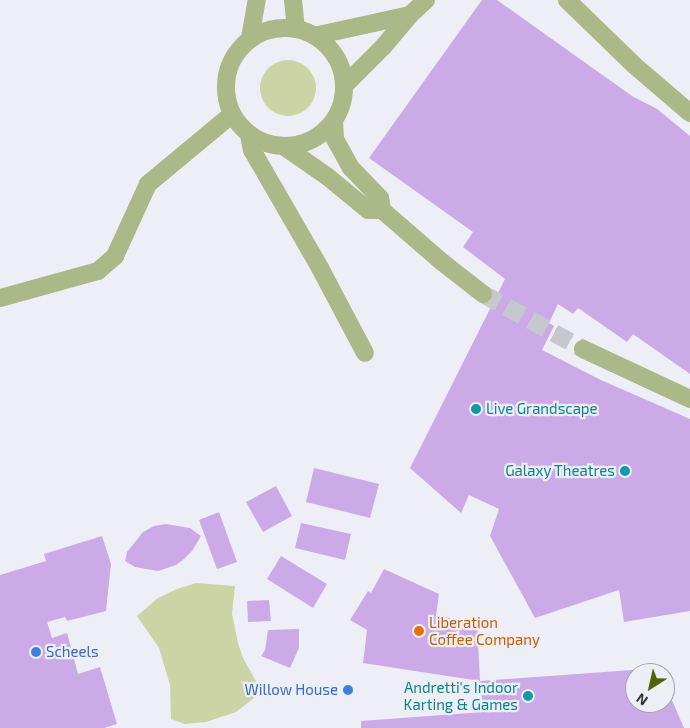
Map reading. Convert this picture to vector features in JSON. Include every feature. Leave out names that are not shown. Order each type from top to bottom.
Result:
[{"type":"lane","points":[[250,38],[257,0]]},
{"type":"lane","points":[[293,0],[296,29]]},
{"type":"lane","points":[[344,86],[426,0]]},
{"type":"lane","points":[[567,0],[634,66],[690,113]]},
{"type":"lane","points":[[314,36],[410,15]]},
{"type":"lane","points":[[280,28],[296,29],[314,36],[326,44],[336,57],[342,71],[344,86],[342,105],[334,122],[320,136],[303,144],[284,147],[266,144],[249,135],[231,114],[226,98],[225,81],[234,58],[250,38],[265,31],[280,28]]},
{"type":"lane","points":[[0,298],[98,271],[115,256],[148,184],[231,114]]},
{"type":"lane","points":[[334,122],[335,139],[351,168],[380,198],[382,210],[442,262],[484,294]]},
{"type":"lane","points":[[249,135],[252,150],[320,268],[365,353]]},
{"type":"lane","points":[[284,147],[328,177],[368,210],[382,210]]},
{"type":"lane","points":[[583,349],[690,399]]},
{"type":"green space","points":[[282,60],[294,60],[304,64],[312,72],[316,88],[312,104],[304,112],[294,116],[282,116],[272,112],[264,104],[260,94],[260,82],[264,72],[272,64]]},
{"type":"green space","points":[[196,583],[235,586],[232,614],[238,643],[243,658],[262,692],[236,712],[206,722],[185,724],[171,719],[170,685],[159,648],[137,616],[158,598]]},
{"type":"building","points":[[482,0],[497,0],[632,96],[657,109],[690,136],[690,374],[633,334],[627,342],[578,308],[573,314],[558,304],[549,323],[554,326],[542,350],[601,380],[690,419],[690,611],[624,622],[619,590],[535,618],[490,536],[499,509],[469,495],[461,513],[410,468],[505,279],[463,247],[473,232],[369,158]]},
{"type":"building","points":[[314,468],[379,484],[370,518],[306,502]]},
{"type":"building","points":[[276,486],[292,516],[263,532],[246,502]]},
{"type":"building","points":[[219,512],[237,562],[217,569],[199,520]]},
{"type":"building","points":[[301,523],[351,534],[345,560],[295,548]]},
{"type":"building","points":[[166,524],[190,528],[201,536],[192,551],[184,559],[176,565],[158,571],[135,567],[125,561],[127,552],[143,532],[154,526]]},
{"type":"building","name":"Scheels","points":[[102,536],[111,564],[106,611],[67,621],[65,617],[47,622],[52,638],[67,633],[78,674],[100,667],[117,724],[104,728],[0,728],[0,575],[46,561],[44,554]]},
{"type":"building","points":[[281,556],[327,584],[313,608],[267,579]]},
{"type":"building","points":[[384,569],[439,594],[436,616],[477,622],[480,681],[363,663],[367,630],[350,620],[368,591],[371,593]]},
{"type":"building","points":[[269,600],[271,621],[248,622],[247,601]]},
{"type":"building","points":[[299,629],[299,648],[290,668],[261,656],[265,650],[268,630]]},
{"type":"building","name":"Andretti's Indoor Karting & Games","points":[[625,671],[625,713],[675,713],[675,707],[684,728],[361,728],[361,721],[483,712],[480,681]]},
{"type":"tunnel","points":[[483,294],[583,349]]},
{"type":"place","name":"Live Grandscape","points":[[476,409]]},
{"type":"place","name":"Galaxy Theatres","points":[[625,471]]},
{"type":"place","name":"Liberation Coffee Company","points":[[419,631]]},
{"type":"place","name":"Scheels","points":[[36,652]]},
{"type":"place","name":"Willow House","points":[[348,690]]},
{"type":"place","name":"Andretti's Indoor Karting & Games","points":[[528,696]]}]
